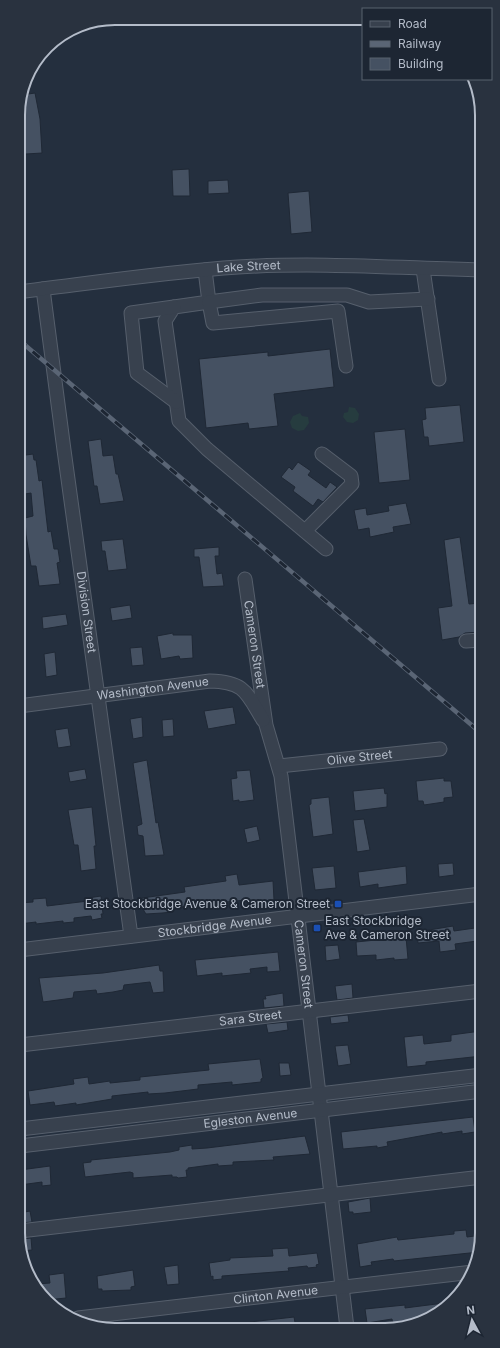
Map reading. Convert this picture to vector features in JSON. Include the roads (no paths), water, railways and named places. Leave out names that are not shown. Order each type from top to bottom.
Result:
[{"type":"street","name":"Lake Street","points":[[25,291],[205,270],[282,266],[475,270]]},
{"type":"street","points":[[423,268],[439,379]]},
{"type":"street","points":[[205,270],[213,323],[338,311]]},
{"type":"street","name":"Division Street","points":[[43,289],[131,936]]},
{"type":"street","points":[[176,402],[137,373],[131,313],[262,295],[347,295],[369,302],[428,299]]},
{"type":"street","points":[[336,296],[346,366]]},
{"type":"street","points":[[174,307],[165,321],[179,421],[198,440],[326,549]]},
{"type":"street","points":[[305,531],[352,484],[351,476],[322,454]]},
{"type":"street","name":"Cameron Street","points":[[245,579],[266,724],[282,776],[346,1323]]},
{"type":"street","points":[[466,641],[475,640]]},
{"type":"street","name":"Washington Avenue","points":[[25,705],[99,697],[210,681],[225,682],[235,684],[247,693],[266,724]]},
{"type":"street","name":"Olive Street","points":[[279,766],[440,749]]},
{"type":"street","name":"Stockbridge Avenue","points":[[25,949],[298,918],[475,895]]},
{"type":"street","name":"Sara Street","points":[[25,1044],[475,992]]},
{"type":"street","name":"Egleston Avenue","points":[[25,1128],[475,1076]]},
{"type":"street","name":"Egleston Avenue","points":[[25,1145],[475,1092]]},
{"type":"street","points":[[151,1114],[152,1131]]},
{"type":"street","points":[[25,1230],[475,1178]]},
{"type":"street","name":"Clinton Avenue","points":[[84,1317],[465,1273]]},
{"type":"railway","points":[[25,345],[475,728]]},
{"type":"place","name":"East Stockbridge Avenue & Cameron Street","points":[[338,904]]},
{"type":"place","name":"East Stockbridge Ave & Cameron Street","points":[[317,928]]}]
